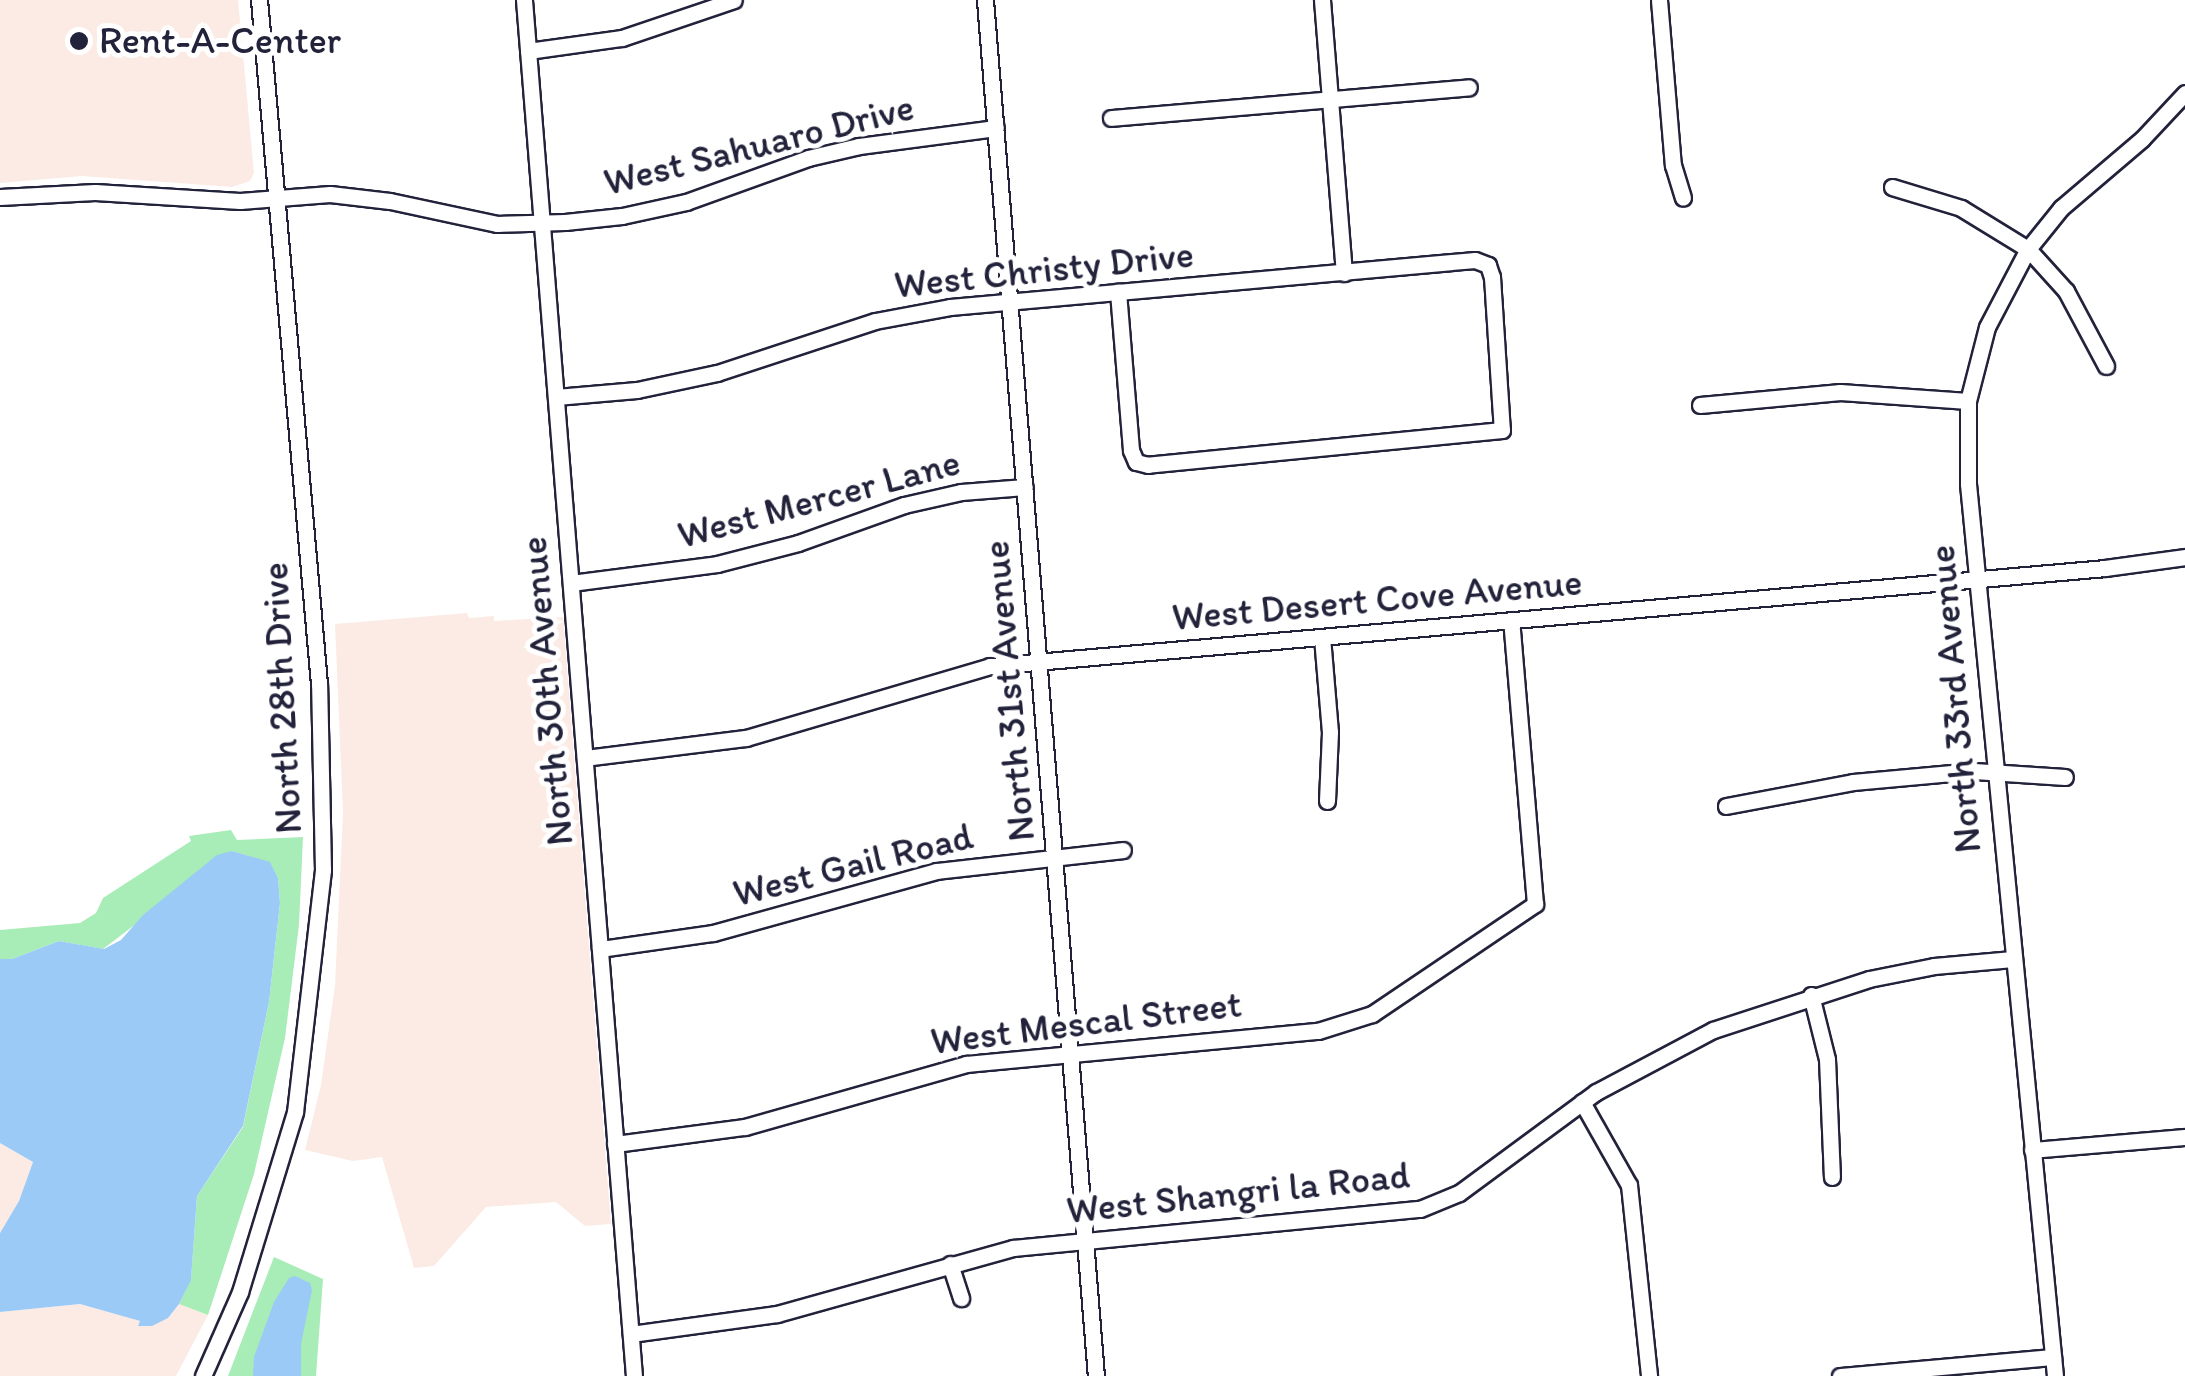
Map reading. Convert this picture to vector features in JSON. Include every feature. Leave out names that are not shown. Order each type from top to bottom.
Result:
[{"type":"street","name":"North 28th Drive","points":[[202,1376],[240,1292],[295,1112],[322,870],[318,684],[259,0]]},
{"type":"street","name":"North 30th Avenue","points":[[524,0],[634,1376]]},
{"type":"street","points":[[528,51],[622,38],[734,0]]},
{"type":"street","name":"North 31st Avenue","points":[[985,0],[1096,1376]]},
{"type":"street","points":[[1322,0],[1344,272]]},
{"type":"street","points":[[1661,0],[1673,165],[1684,198]]},
{"type":"street","points":[[1111,118],[1469,87]]},
{"type":"street","name":"North 33rd Avenue","points":[[2054,1376],[1976,580],[1966,456],[1968,401],[1987,327],[2028,249],[2060,208],[2142,139],[2185,94]]},
{"type":"street","name":"West Sahuaro Drive","points":[[0,197],[58,192],[193,200],[330,194],[390,201],[497,224],[544,223],[622,216],[686,202],[808,158],[859,146],[996,128]]},
{"type":"street","points":[[1892,187],[1961,208],[2028,249],[2066,291],[2106,366]]},
{"type":"street","name":"West Christy Drive","points":[[556,398],[676,382],[752,364],[875,321],[1010,302],[1118,292],[1475,260],[1488,264],[1502,430],[1148,465],[1136,462],[1131,450],[1118,292]]},
{"type":"street","points":[[1700,405],[1840,392],[1968,401]]},
{"type":"street","name":"West Mercer Lane","points":[[571,583],[717,564],[798,543],[904,505],[961,492],[1025,486]]},
{"type":"street","name":"West Desert Cove Avenue","points":[[585,758],[746,738],[880,701],[962,671],[1976,580],[2185,557]]},
{"type":"street","name":"West Mescal Street","points":[[616,1144],[745,1127],[966,1064],[1345,1026],[1372,1014],[1535,904],[1511,620]]},
{"type":"street","points":[[1322,637],[1330,732],[1328,801]]},
{"type":"street","points":[[1726,806],[1853,782],[1995,772],[2066,777]]},
{"type":"street","name":"West Gail Road","points":[[600,949],[714,934],[936,871],[1123,850]]},
{"type":"street","name":"West Shangri la Road","points":[[631,1334],[777,1314],[1013,1248],[1420,1209],[1458,1193],[1582,1102],[1713,1030],[1811,996],[1934,966],[2013,958]]},
{"type":"street","points":[[1811,996],[1827,1060],[1832,1177]]},
{"type":"street","points":[[1582,1102],[1628,1185],[1650,1376]]},
{"type":"street","points":[[2032,1150],[2185,1136]]},
{"type":"street","points":[[950,1264],[960,1298]]},
{"type":"street","points":[[1840,1376],[2053,1357]]},
{"type":"shaded area","points":[[0,0],[238,0],[254,173],[250,181],[232,187],[82,176],[0,183]]},
{"type":"shaded area","points":[[467,613],[469,618],[494,616],[494,621],[563,617],[611,1224],[585,1226],[556,1202],[486,1207],[434,1266],[414,1268],[382,1157],[353,1161],[305,1150],[321,1085],[335,985],[343,813],[335,624]]},
{"type":"shaded area","points":[[0,1143],[33,1162],[19,1201],[0,1233]]},
{"type":"shaded area","points":[[80,1304],[140,1321],[168,1318],[179,1304],[208,1315],[176,1376],[0,1376],[0,1312]]},
{"type":"green space","points":[[231,830],[237,840],[303,837],[299,925],[285,1038],[254,1174],[208,1315],[179,1304],[191,1279],[197,1196],[243,1127],[269,1002],[280,903],[278,878],[270,863],[232,851],[103,949],[59,941],[12,959],[0,959],[0,930],[80,923],[96,913],[103,898],[191,841],[189,836]]},
{"type":"green space","points":[[274,1257],[323,1279],[316,1376],[228,1376]]},
{"type":"water","points":[[232,851],[270,862],[278,878],[280,903],[269,1002],[243,1126],[197,1196],[191,1280],[179,1304],[168,1318],[152,1326],[138,1326],[140,1321],[80,1304],[0,1312],[0,1233],[19,1201],[33,1162],[0,1143],[0,959],[12,959],[59,941],[104,949],[121,940],[143,915],[217,855]]},
{"type":"water","points":[[295,1276],[310,1283],[312,1290],[301,1344],[301,1376],[253,1376],[254,1357],[274,1302],[289,1278]]},
{"type":"place","name":"Rent-A-Center","points":[[79,41]]}]
